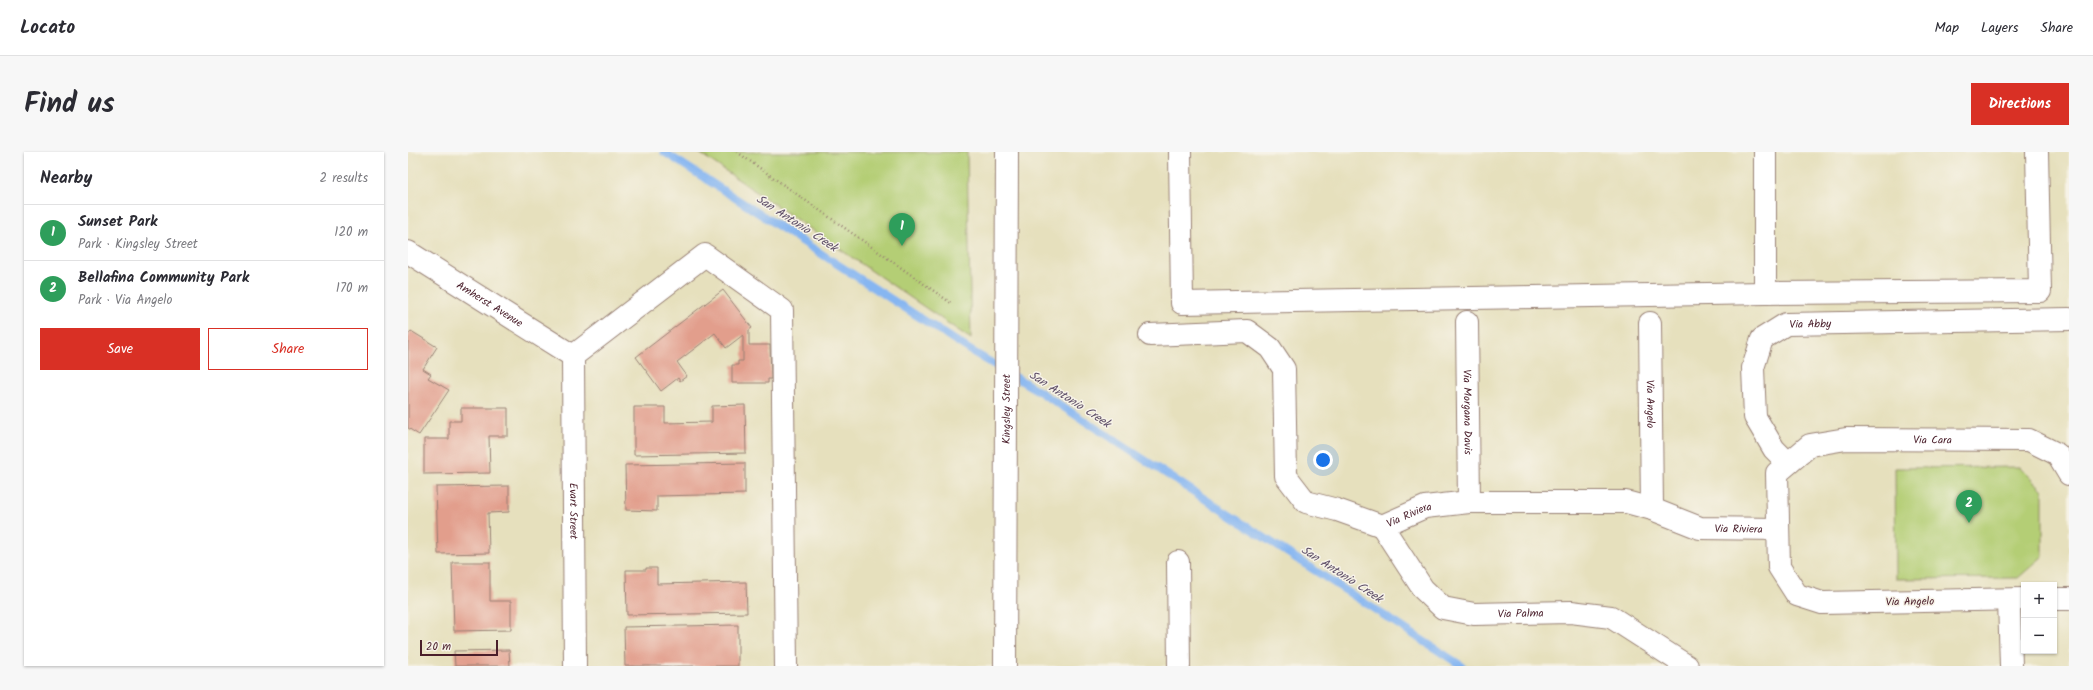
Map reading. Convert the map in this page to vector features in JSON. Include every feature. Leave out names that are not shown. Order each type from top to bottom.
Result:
[{"type":"street","name":"Kingsley Street","points":[[1005,666],[1005,355],[1007,152]]},
{"type":"street","points":[[1180,152],[1182,303],[1765,293],[2040,291],[2037,152]]},
{"type":"street","points":[[1765,152],[1765,293]]},
{"type":"street","name":"Amherst Avenue","points":[[408,252],[573,356]]},
{"type":"street","points":[[573,356],[705,255],[782,310],[786,666]]},
{"type":"street","name":"Via Abby","points":[[1788,463],[1774,449],[1755,417],[1753,368],[1762,339],[1786,324],[2069,319]]},
{"type":"street","name":"Via Morgana Davis","points":[[1467,322],[1469,502]]},
{"type":"street","name":"Via Angelo","points":[[1650,323],[1652,509]]},
{"type":"street","name":"Via Riviera","points":[[1150,335],[1247,331],[1270,348],[1284,369],[1286,476],[1306,502],[1337,510],[1382,526],[1425,507],[1469,502],[1626,502],[1652,509],[1700,528],[1778,530]]},
{"type":"street","name":"Evart Street","points":[[573,356],[575,666]]},
{"type":"street","name":"Via Cara","points":[[1788,463],[1810,445],[1846,439],[2029,440],[2057,454],[2069,474]]},
{"type":"street","points":[[1778,530],[1777,473],[1788,463]]},
{"type":"street","name":"Via Palma","points":[[1382,526],[1422,589],[1443,608],[1474,614],[1571,612],[1611,617],[1686,666]]},
{"type":"street","name":"Via Angelo","points":[[1778,530],[1779,567],[1797,595],[1822,603],[2016,599]]},
{"type":"street","points":[[1178,562],[1179,666]]},
{"type":"street","points":[[2057,599],[2069,598]]},
{"type":"street","points":[[2010,666],[2016,599]]},
{"type":"path","points":[[737,152],[951,303]]},
{"type":"green space","points":[[698,152],[967,152],[971,339]]},
{"type":"green space","points":[[2020,467],[2043,490],[2043,556],[2018,578],[1896,579],[1895,468]]},
{"type":"building","points":[[723,290],[752,328],[749,330],[749,345],[770,345],[771,379],[768,379],[768,383],[732,383],[732,365],[738,365],[738,361],[743,361],[743,335],[726,348],[715,333],[677,362],[687,376],[680,381],[678,378],[661,391],[636,357]]},
{"type":"building","points":[[411,331],[437,347],[423,369],[431,374],[428,378],[449,390],[419,435],[408,428],[408,335]]},
{"type":"building","points":[[745,405],[746,453],[634,455],[634,407],[665,407],[665,423],[712,422],[712,406]]},
{"type":"building","points":[[461,408],[508,408],[508,436],[489,436],[490,473],[424,474],[424,439],[449,439],[449,421],[461,421]]},
{"type":"building","points":[[745,463],[745,494],[657,496],[657,511],[626,510],[625,465]]},
{"type":"building","points":[[509,486],[509,512],[488,513],[489,553],[438,554],[436,487]]},
{"type":"building","points":[[452,562],[490,562],[490,601],[511,601],[511,630],[454,631]]},
{"type":"building","points":[[646,568],[657,568],[657,584],[746,582],[747,613],[627,615],[626,570],[646,570]]},
{"type":"building","points":[[738,625],[738,666],[625,666],[624,627]]},
{"type":"building","points":[[509,650],[510,666],[455,666],[454,651]]},
{"type":"waterway","name":"San Antonio Creek","points":[[664,152],[973,352],[1037,390],[1462,666]]},
{"type":"place","name":"Sunset Park","points":[[902,246]]},
{"type":"place","name":"Bellafina Community Park","points":[[1969,523]]}]
